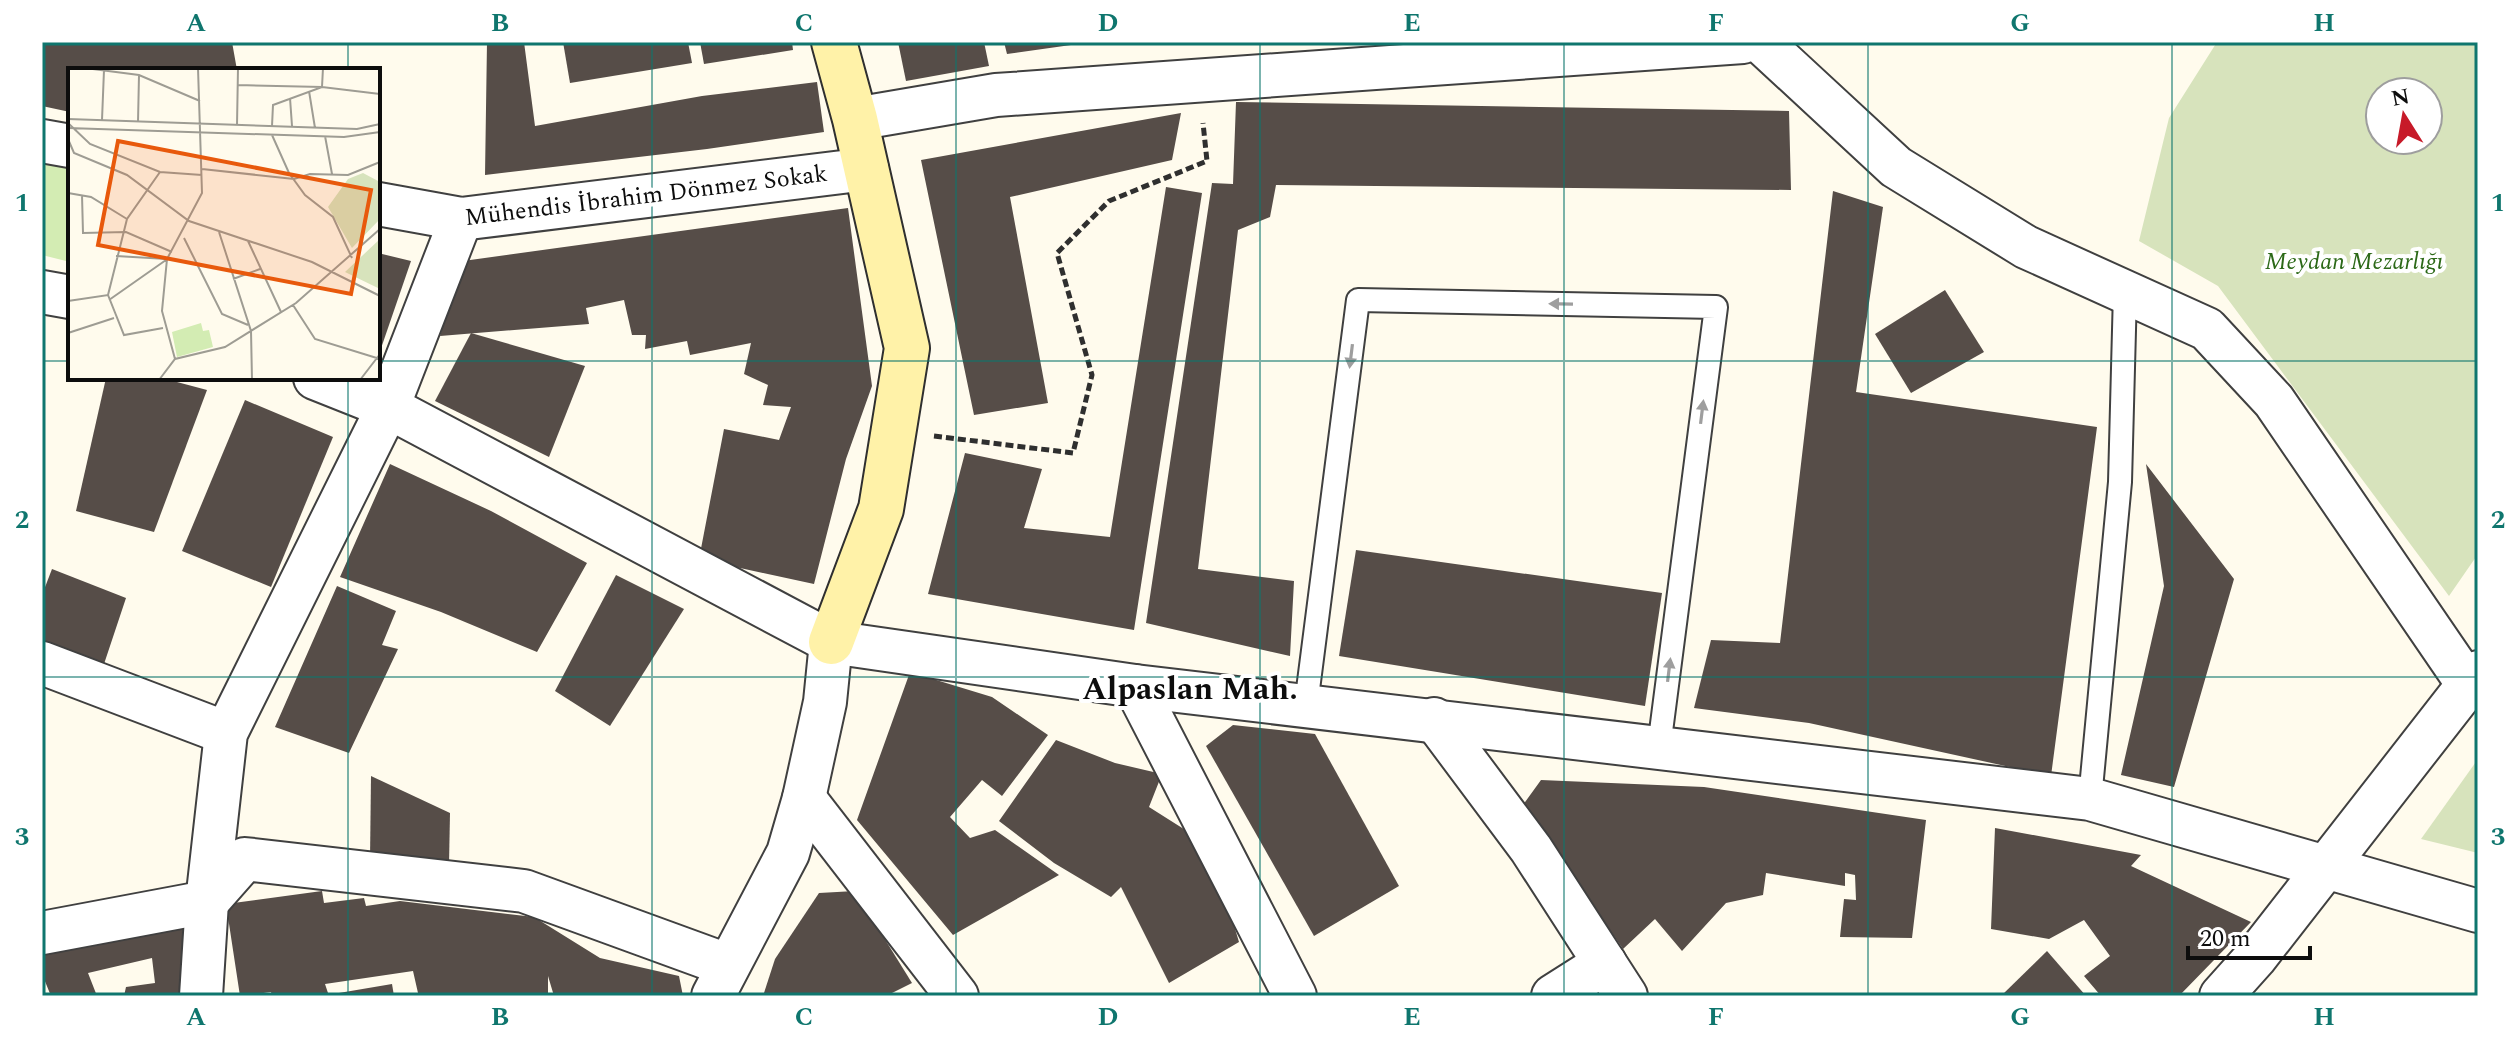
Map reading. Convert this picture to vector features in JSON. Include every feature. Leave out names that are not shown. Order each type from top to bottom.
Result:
[{"type":"street","points":[[42,933],[207,902],[245,859],[524,891],[720,981],[788,853],[804,798],[825,702],[831,642],[881,509],[907,348],[867,169],[834,42]]},
{"type":"street","points":[[855,119],[996,95],[1743,42]]},
{"type":"street","points":[[1761,42],[1896,167],[2026,247],[2207,329],[2274,401],[2475,683],[2324,867],[2255,958],[2221,996]]},
{"type":"street","points":[[42,141],[68,146]]},
{"type":"street","name":"Mühendis İbrahim Dönmez Sokak","points":[[380,204],[461,219],[867,169]]},
{"type":"street","points":[[201,996],[207,902],[226,733],[388,407],[461,219]]},
{"type":"street","points":[[42,292],[68,297]]},
{"type":"street","points":[[320,380],[388,407],[831,642],[1135,686],[2090,799],[2478,911]]},
{"type":"street","points":[[42,663],[226,733]]},
{"type":"street","points":[[1135,686],[1295,996]]},
{"type":"street","points":[[1434,719],[1531,849],[1616,979],[1553,996]]},
{"type":"street","points":[[804,798],[957,996]]},
{"type":"lane","points":[[2090,799],[2120,482],[2125,292]]},
{"type":"lane","points":[[1306,705],[1358,300],[1716,307],[1659,747]]},
{"type":"path","points":[[893,430],[1073,453],[1092,375],[1057,253],[1109,201],[1207,161],[1198,80]]},
{"type":"green space","name":"Meydan Mezarlığı","points":[[2217,42],[2478,42],[2478,554],[2449,596],[2218,286],[2139,241],[2169,118]]},
{"type":"green space","points":[[42,163],[68,169],[68,262],[42,255]]},
{"type":"green space","points":[[2478,759],[2478,853],[2421,839]]},
{"type":"building","points":[[42,42],[232,42],[237,68],[68,68],[68,112],[42,106]]},
{"type":"building","points":[[487,42],[524,42],[535,126],[702,96],[817,82],[824,132],[485,175]]},
{"type":"building","points":[[563,42],[688,42],[692,63],[570,83]]},
{"type":"building","points":[[700,42],[792,42],[793,50],[704,64]]},
{"type":"building","points":[[898,42],[984,42],[989,66],[906,81]]},
{"type":"building","points":[[1004,42],[1078,42],[1078,44],[1007,54]]},
{"type":"building","points":[[1236,102],[1789,111],[1791,190],[1276,185],[1270,217],[1238,230],[1198,569],[1294,581],[1290,656],[1146,623],[1212,183],[1233,184]]},
{"type":"building","points":[[1181,113],[1172,160],[1010,197],[1048,403],[974,415],[921,160]]},
{"type":"building","points":[[1166,187],[1202,193],[1134,630],[928,594],[965,453],[1042,469],[1024,528],[1110,537]]},
{"type":"building","points":[[1833,191],[1883,207],[1856,392],[2097,427],[2051,776],[1809,723],[1694,708],[1711,640],[1780,643]]},
{"type":"building","points":[[848,208],[872,386],[846,459],[814,584],[699,559],[724,429],[779,440],[791,407],[763,405],[768,385],[744,374],[751,343],[690,355],[687,341],[645,349],[646,335],[632,335],[624,300],[586,308],[589,324],[440,336],[463,261]]},
{"type":"building","points":[[380,253],[411,261],[380,351]]},
{"type":"building","points":[[1945,290],[1984,352],[1911,393],[1875,334]]},
{"type":"building","points":[[471,333],[585,366],[549,457],[435,401]]},
{"type":"building","points":[[106,380],[170,380],[207,390],[154,532],[76,511]]},
{"type":"building","points":[[245,400],[333,437],[271,587],[182,551]]},
{"type":"building","points":[[390,464],[491,511],[587,563],[537,652],[441,612],[340,577]]},
{"type":"building","points":[[2146,464],[2234,579],[2174,787],[2121,775],[2164,586]]},
{"type":"building","points":[[1356,550],[1662,593],[1645,706],[1339,656]]},
{"type":"building","points":[[52,569],[126,598],[104,664],[42,640],[42,595]]},
{"type":"building","points":[[616,575],[684,609],[610,726],[555,691]]},
{"type":"building","points":[[337,586],[396,611],[382,645],[398,649],[349,753],[275,727]]},
{"type":"building","points":[[910,672],[992,697],[1048,735],[1002,796],[982,780],[950,817],[970,838],[995,830],[1059,875],[953,935],[857,820]]},
{"type":"building","points":[[1233,725],[1315,734],[1399,886],[1314,936],[1206,746]]},
{"type":"building","points":[[1056,740],[1115,763],[1162,774],[1149,807],[1198,838],[1230,912],[1239,942],[1169,983],[1121,887],[1111,897],[1054,863],[999,821]]},
{"type":"building","points":[[371,776],[450,813],[449,865],[370,860]]},
{"type":"building","points":[[1541,780],[1704,787],[1926,820],[1912,938],[1840,937],[1844,899],[1856,900],[1855,875],[1845,873],[1845,886],[1766,873],[1763,895],[1726,903],[1682,951],[1655,919],[1623,949],[1523,805]]},
{"type":"building","points":[[1995,828],[2141,855],[2131,866],[2251,922],[2179,996],[2101,996],[2084,976],[2110,956],[2084,920],[2049,939],[1991,929]]},
{"type":"building","points":[[322,891],[324,903],[364,898],[366,906],[400,901],[534,917],[600,958],[679,976],[683,996],[554,996],[548,976],[548,996],[410,996],[418,993],[413,971],[325,984],[329,996],[272,996],[271,992],[240,996],[226,904]]},
{"type":"building","points":[[855,891],[912,983],[886,996],[763,996],[775,959],[819,893]]},
{"type":"building","points":[[188,919],[183,996],[124,996],[126,987],[155,983],[152,958],[88,973],[97,996],[51,996],[42,974],[42,944]]},
{"type":"building","points":[[2047,951],[2086,996],[2001,996]]},
{"type":"building","points":[[392,984],[394,996],[333,996],[333,994]]},
{"type":"district","name":"Alpaslan Mah.","points":[[1190,688]]}]
